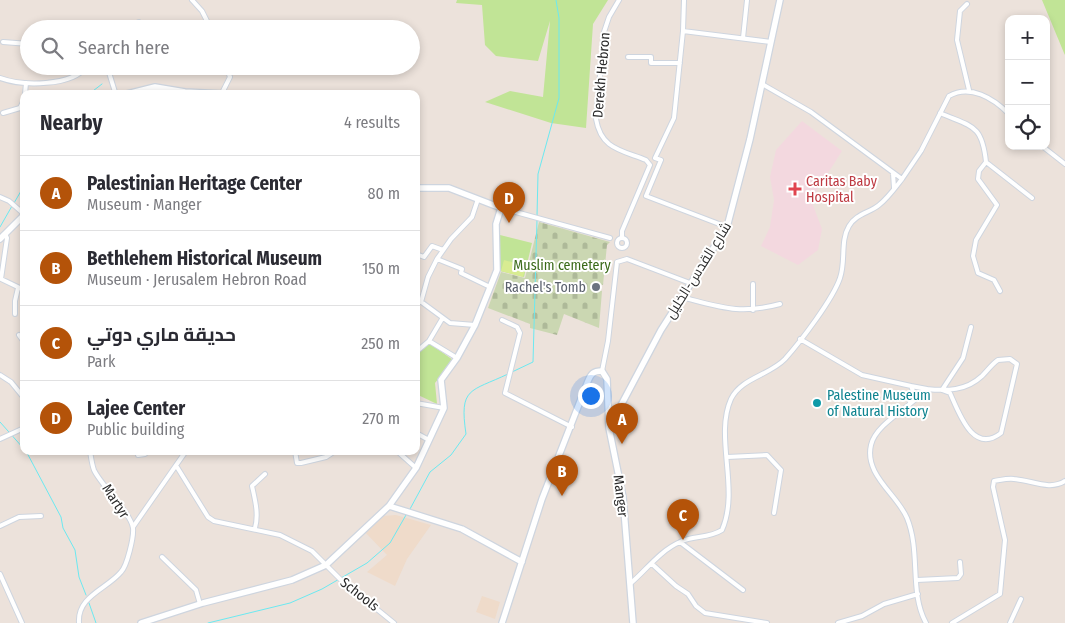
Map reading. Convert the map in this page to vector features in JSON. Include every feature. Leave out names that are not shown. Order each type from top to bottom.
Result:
[{"type":"street","points":[[192,0],[202,10],[207,20]]},
{"type":"street","name":"Derekh Hebron","points":[[620,0],[609,17],[604,32],[596,119],[602,138],[609,145],[646,160],[650,165],[622,232],[622,238]]},
{"type":"street","points":[[684,0],[683,31],[674,118],[655,158],[661,160],[646,196],[728,227]]},
{"type":"street","points":[[743,38],[747,0]]},
{"type":"street","name":"شارع القدس-الخليل","points":[[609,428],[661,330],[728,227],[780,0]]},
{"type":"street","points":[[967,4],[960,11],[957,40],[969,90]]},
{"type":"street","points":[[683,31],[771,42]]},
{"type":"street","points":[[3,42],[20,43]]},
{"type":"street","points":[[628,56],[651,57],[651,63],[680,63]]},
{"type":"street","points":[[0,78],[26,83],[67,80],[78,75]]},
{"type":"street","points":[[110,75],[114,90]]},
{"type":"street","points":[[224,90],[229,75]]},
{"type":"street","points":[[25,90],[26,83]]},
{"type":"street","points":[[762,84],[811,112],[902,179]]},
{"type":"street","points":[[143,90],[155,87],[173,90]]},
{"type":"street","points":[[631,584],[652,564],[680,542],[712,536],[722,530],[728,504],[726,423],[733,396],[750,380],[779,364],[800,339],[840,280],[844,236],[848,227],[854,219],[880,204],[894,190],[921,151],[949,96],[962,90],[969,90],[984,96],[1005,111]]},
{"type":"street","points":[[3,113],[20,108]]},
{"type":"street","points":[[940,113],[977,130],[985,146],[986,162],[979,171],[979,183],[993,197],[997,205],[976,240],[973,256],[978,273],[994,280],[1000,291]]},
{"type":"street","points":[[1047,150],[1065,164]]},
{"type":"street","points":[[986,162],[1032,198]]},
{"type":"street","points":[[892,172],[894,190]]},
{"type":"street","points":[[420,188],[449,188],[501,208],[610,238]]},
{"type":"street","points":[[0,197],[9,201],[20,214]]},
{"type":"street","points":[[420,296],[437,259],[472,217],[478,199]]},
{"type":"street","points":[[141,623],[200,604],[292,580],[326,565],[388,506],[416,468],[444,408],[441,380],[457,358],[474,325],[497,270],[496,224],[501,208]]},
{"type":"street","points":[[15,314],[18,288],[1,280],[7,238],[3,236],[20,221]]},
{"type":"street","points":[[420,256],[424,257],[432,246],[443,250]]},
{"type":"street","points":[[437,259],[462,269],[461,273],[490,287]]},
{"type":"street","points":[[502,623],[542,499],[592,374],[602,371],[608,341],[617,262],[627,259],[690,283]]},
{"type":"street","points":[[752,310],[753,284]]},
{"type":"street","points":[[681,297],[730,309],[752,310],[780,304]]},
{"type":"street","points":[[420,302],[450,323],[474,325]]},
{"type":"street","points":[[420,349],[429,341],[442,319]]},
{"type":"street","points":[[502,320],[517,327],[520,332],[505,392],[572,427]]},
{"type":"street","points":[[942,390],[963,358],[972,327]]},
{"type":"street","points":[[800,339],[862,375],[927,389],[956,389],[973,384],[998,360],[1010,359],[1018,364],[1001,433],[996,436],[983,438],[969,432],[950,393],[942,390]]},
{"type":"street","points":[[429,341],[457,358]]},
{"type":"street","name":"Manger","points":[[602,371],[608,383],[609,428],[622,497],[633,623]]},
{"type":"street","points":[[0,375],[11,382],[20,393]]},
{"type":"street","points":[[910,402],[913,391],[912,386]]},
{"type":"street","points":[[926,623],[919,609],[912,534],[907,517],[876,474],[870,453],[874,437],[910,402],[917,399],[927,389]]},
{"type":"street","points":[[420,404],[444,408]]},
{"type":"street","points":[[0,440],[20,430]]},
{"type":"street","points":[[420,435],[429,440]]},
{"type":"street","name":"Martyr","points":[[79,623],[78,616],[85,602],[122,572],[129,553],[133,527],[107,486],[94,471],[91,455]]},
{"type":"street","points":[[133,527],[184,455]]},
{"type":"street","points":[[296,455],[297,462],[301,463],[329,455]]},
{"type":"street","points":[[401,455],[416,468]]},
{"type":"street","points":[[727,457],[767,455],[781,470],[774,513]]},
{"type":"street","name":"Schools","points":[[177,467],[208,517],[280,536],[312,551],[341,580],[394,623]]},
{"type":"street","points":[[255,528],[256,508],[252,486],[265,474]]},
{"type":"street","points":[[952,623],[1000,594],[1005,540],[993,487],[994,481],[1014,478],[1059,485],[1065,481]]},
{"type":"street","points":[[388,506],[462,529],[522,562]]},
{"type":"street","points":[[0,526],[19,517],[40,516]]},
{"type":"street","points":[[680,542],[743,590]]},
{"type":"street","points":[[162,557],[196,590],[200,604]]},
{"type":"street","points":[[917,580],[958,578],[961,574],[960,562]]},
{"type":"street","points":[[652,564],[676,586],[688,594],[696,606],[705,613],[766,623]]},
{"type":"street","points":[[0,574],[22,623]]},
{"type":"street","points":[[838,623],[862,616],[884,604],[918,594]]},
{"type":"street","points":[[1010,623],[1021,599]]},
{"type":"shaded area","name":"Caritas Baby Hospital","points":[[802,121],[842,151],[811,200],[822,229],[818,250],[798,265],[761,246],[770,227],[774,200],[770,177],[776,150]]},
{"type":"shaded area","points":[[396,515],[431,525],[407,559],[395,586],[367,572],[387,555],[364,531],[382,516]]},
{"type":"shaded area","points":[[482,596],[500,602],[495,619],[476,612]]},
{"type":"green space","points":[[457,0],[608,0],[593,24],[586,128],[551,123],[485,102],[510,91],[543,97],[550,21],[538,61],[496,56],[485,45],[482,5],[456,3]]},
{"type":"green space","points":[[1042,0],[1065,0],[1065,55],[1050,19],[1050,15],[1048,15]]},
{"type":"green space","name":"Muslim cemetery","points":[[539,222],[610,242],[607,245],[603,285],[591,283],[590,289],[602,291],[599,328],[564,314],[557,335],[530,328],[530,324],[488,308],[501,272],[525,278]]},
{"type":"green space","points":[[500,235],[532,243],[524,277],[500,271]]},
{"type":"green space","points":[[504,260],[526,266],[523,277],[501,271]]},
{"type":"green space","points":[[429,343],[453,360],[435,383],[437,404],[420,396],[420,351]]},
{"type":"waterway","points":[[537,216],[538,174],[559,98],[559,18],[556,0]]},
{"type":"waterway","points":[[94,90],[102,84]]},
{"type":"waterway","points":[[14,203],[20,193]]},
{"type":"waterway","points":[[0,227],[12,206]]},
{"type":"waterway","points":[[512,372],[533,362],[537,220]]},
{"type":"waterway","points":[[410,509],[430,472],[451,455],[466,434],[464,407],[470,393],[508,374]]},
{"type":"waterway","points":[[0,422],[20,444]]},
{"type":"waterway","points":[[28,455],[61,517],[63,528],[75,550],[79,577],[86,595]]},
{"type":"waterway","points":[[208,623],[290,603],[322,589],[367,563],[390,543],[406,515]]},
{"type":"waterway","points":[[89,603],[96,623]]},
{"type":"place","name":"Caritas Baby Hospital","points":[[795,189]]},
{"type":"place","name":"Lajee Center","points":[[509,223]]},
{"type":"place","name":"Rachel's Tomb","points":[[596,287]]},
{"type":"place","name":"Palestine Museum of Natural History","points":[[817,403]]},
{"type":"place","name":"Palestinian Heritage Center","points":[[622,444]]},
{"type":"place","name":"Bethlehem Historical Museum","points":[[562,496]]},
{"type":"place","name":"حديقة ماري دوتي","points":[[683,540]]}]
